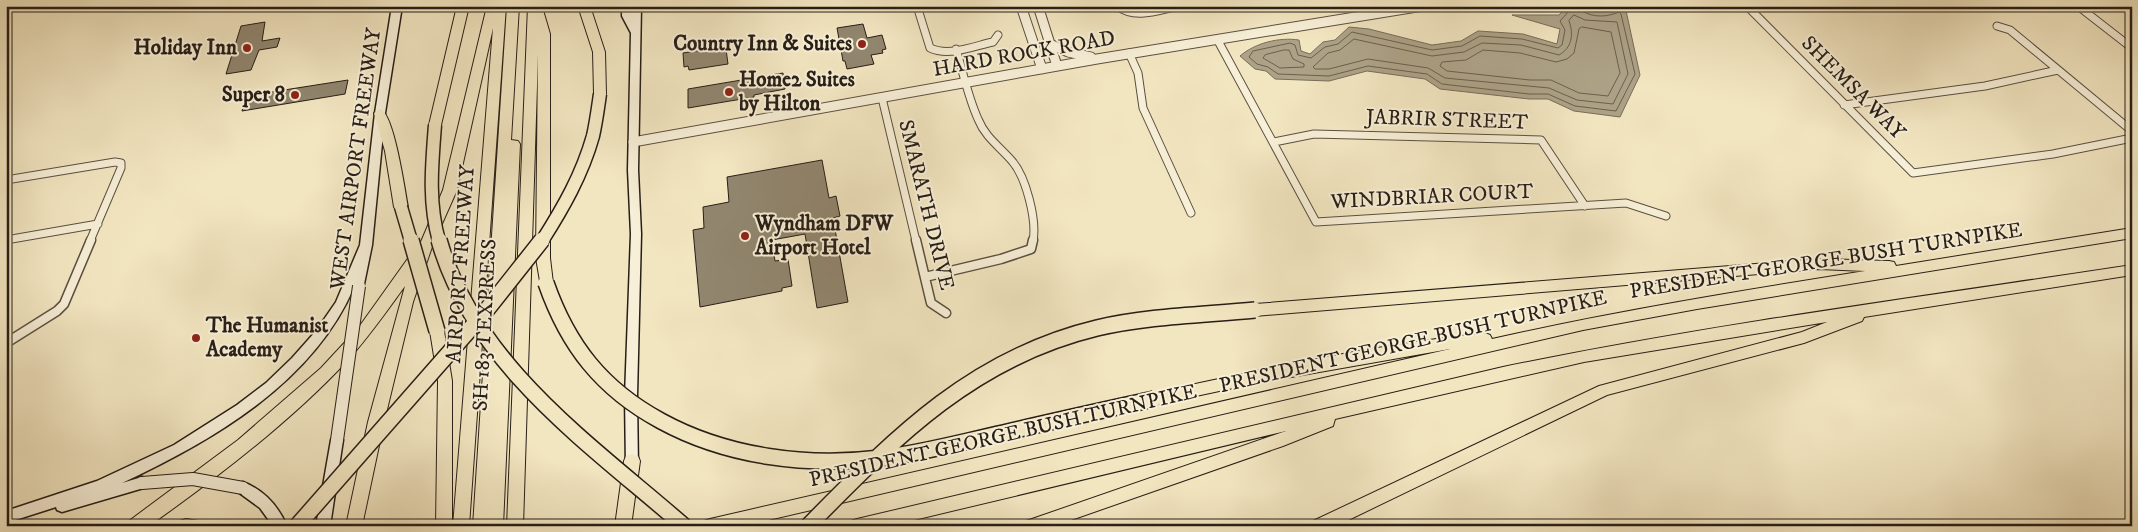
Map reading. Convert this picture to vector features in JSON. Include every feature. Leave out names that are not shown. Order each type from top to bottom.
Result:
[{"type":"highway","points":[[463,6],[435,125],[431,151],[434,215],[443,258],[464,305],[492,348],[530,390],[684,526]]},
{"type":"highway","points":[[354,526],[388,370],[406,302],[426,244],[450,190],[493,6]]},
{"type":"highway","name":"AIRPORT FREEWAY","points":[[461,526],[500,6]]},
{"type":"highway","name":"SH 183 TEXPRESS","points":[[481,526],[513,6]]},
{"type":"highway","name":"SH 183 TEXPRESS","points":[[495,526],[521,6]]},
{"type":"highway","points":[[536,6],[544,34],[542,258],[546,283],[554,308],[564,330],[578,352],[608,385],[628,402],[656,420],[687,434],[746,453],[820,461],[866,460],[914,454],[1246,379],[1440,344],[1535,335]]},
{"type":"highway","points":[[515,526],[536,6]]},
{"type":"highway","points":[[297,526],[491,304],[544,238],[569,198],[588,155],[594,134],[600,94],[599,52],[584,6]]},
{"type":"highway","points":[[380,113],[391,151],[401,207],[437,331],[445,381],[444,526]]},
{"type":"highway","points":[[2112,236],[2132,229]]},
{"type":"highway","name":"PRESIDENT GEORGE BUSH TURNPIKE","points":[[710,526],[1630,314],[2132,233]]},
{"type":"highway","points":[[135,526],[161,508],[276,418],[319,378],[354,342],[387,301],[426,244]]},
{"type":"highway","points":[[808,526],[928,410],[969,380],[1024,351],[1070,334],[1115,324],[1255,310],[1819,264],[1927,266]]},
{"type":"highway","points":[[857,526],[1371,404],[1592,354],[2132,270]]},
{"type":"highway","points":[[1318,526],[1604,390],[1804,337],[1886,307]]},
{"type":"highway","points":[[1032,526],[1284,439],[1371,404]]},
{"type":"highway","points":[[624,526],[632,461]]},
{"type":"highway","points":[[186,526],[192,526]]},
{"type":"main road","name":"WEST AIRPORT FREEWAY","points":[[323,526],[366,245],[380,113],[397,6]]},
{"type":"main road","points":[[627,6],[627,16],[636,34]]},
{"type":"main road","points":[[631,526],[631,396],[636,234],[633,142],[636,6]]},
{"type":"main road","points":[[6,517],[113,481],[162,458],[224,422],[280,376],[309,346],[340,304],[366,245]]},
{"type":"main road","points":[[6,517],[86,500],[142,483],[181,477],[199,478],[242,488],[259,497],[276,516],[280,526]]},
{"type":"street","points":[[6,12],[10,6]]},
{"type":"street","points":[[917,6],[930,48],[940,52],[992,42],[998,35]]},
{"type":"street","points":[[1021,6],[1042,69]]},
{"type":"street","points":[[1038,6],[1056,66]]},
{"type":"street","points":[[1117,6],[1124,12],[1134,14],[1179,6]]},
{"type":"street","name":"HARD ROCK ROAD","points":[[633,142],[1097,58],[1423,6]]},
{"type":"street","name":"SHEMSA WAY","points":[[1747,6],[1913,173],[2053,154],[2132,138]]},
{"type":"street","points":[[2078,6],[2132,48]]},
{"type":"street","points":[[1997,26],[2010,30],[2132,131]]},
{"type":"street","name":"WINDBRIAR COURT","points":[[1217,39],[1316,222],[1626,203],[1666,216]]},
{"type":"street","points":[[1050,44],[1068,52],[1097,58]]},
{"type":"street","points":[[925,277],[1001,259],[1031,249],[1035,230],[1026,188],[1012,162],[992,142],[978,120],[956,49]]},
{"type":"street","points":[[1129,53],[1138,73],[1143,108],[1191,213]]},
{"type":"street","points":[[1844,105],[1985,86],[2058,70]]},
{"type":"street","name":"SMARATH DRIVE","points":[[882,98],[931,303],[946,313]]},
{"type":"street","name":"JABRIR STREET","points":[[1274,142],[1314,134],[1541,140],[1585,206]]},
{"type":"street","points":[[6,180],[114,162],[121,163],[121,168],[64,304],[57,311],[6,343]]},
{"type":"street","points":[[6,240],[98,224]]},
{"type":"water","points":[[1567,6],[1606,11],[1625,6],[1640,75],[1620,117],[1574,111],[1548,99],[1529,99],[1440,89],[1425,79],[1367,71],[1329,81],[1275,79],[1266,71],[1255,69],[1240,56],[1260,44],[1283,39],[1299,40],[1301,51],[1310,54],[1323,42],[1335,40],[1349,27],[1369,29],[1432,45],[1461,41],[1478,31],[1523,34],[1557,44],[1560,29],[1512,15],[1559,15]]},
{"type":"building","name":"Holiday Inn","points":[[265,22],[262,41],[280,38],[277,47],[259,50],[251,70],[226,74],[241,26]]},
{"type":"building","name":"Country Inn & Suites","points":[[863,24],[867,38],[882,35],[886,49],[882,50],[883,53],[871,55],[874,64],[847,69],[845,61],[843,61],[837,28]]},
{"type":"building","points":[[709,49],[710,52],[726,49],[728,64],[689,70],[688,66],[684,67],[683,53]]},
{"type":"building","name":"Home2 Suites by Hilton","points":[[783,73],[785,89],[754,95],[754,97],[688,108],[688,89]]},
{"type":"building","name":"Super 8","points":[[348,80],[345,94],[242,111],[246,96]]},
{"type":"building","name":"Wyndham DFW Airport Hotel","points":[[822,160],[829,198],[836,196],[840,216],[833,218],[848,302],[817,308],[805,234],[772,240],[775,261],[788,259],[792,286],[782,288],[782,291],[700,307],[693,230],[704,228],[703,207],[729,202],[727,177]]},
{"type":"place","name":"Country Inn & Suites","points":[[862,44]]},
{"type":"place","name":"Holiday Inn","points":[[247,48]]},
{"type":"place","name":"Home2 Suites by Hilton","points":[[729,92]]},
{"type":"place","name":"Super 8","points":[[295,95]]},
{"type":"place","name":"Wyndham DFW Airport Hotel","points":[[745,236]]},
{"type":"place","name":"The Humanist Academy","points":[[196,338]]}]
